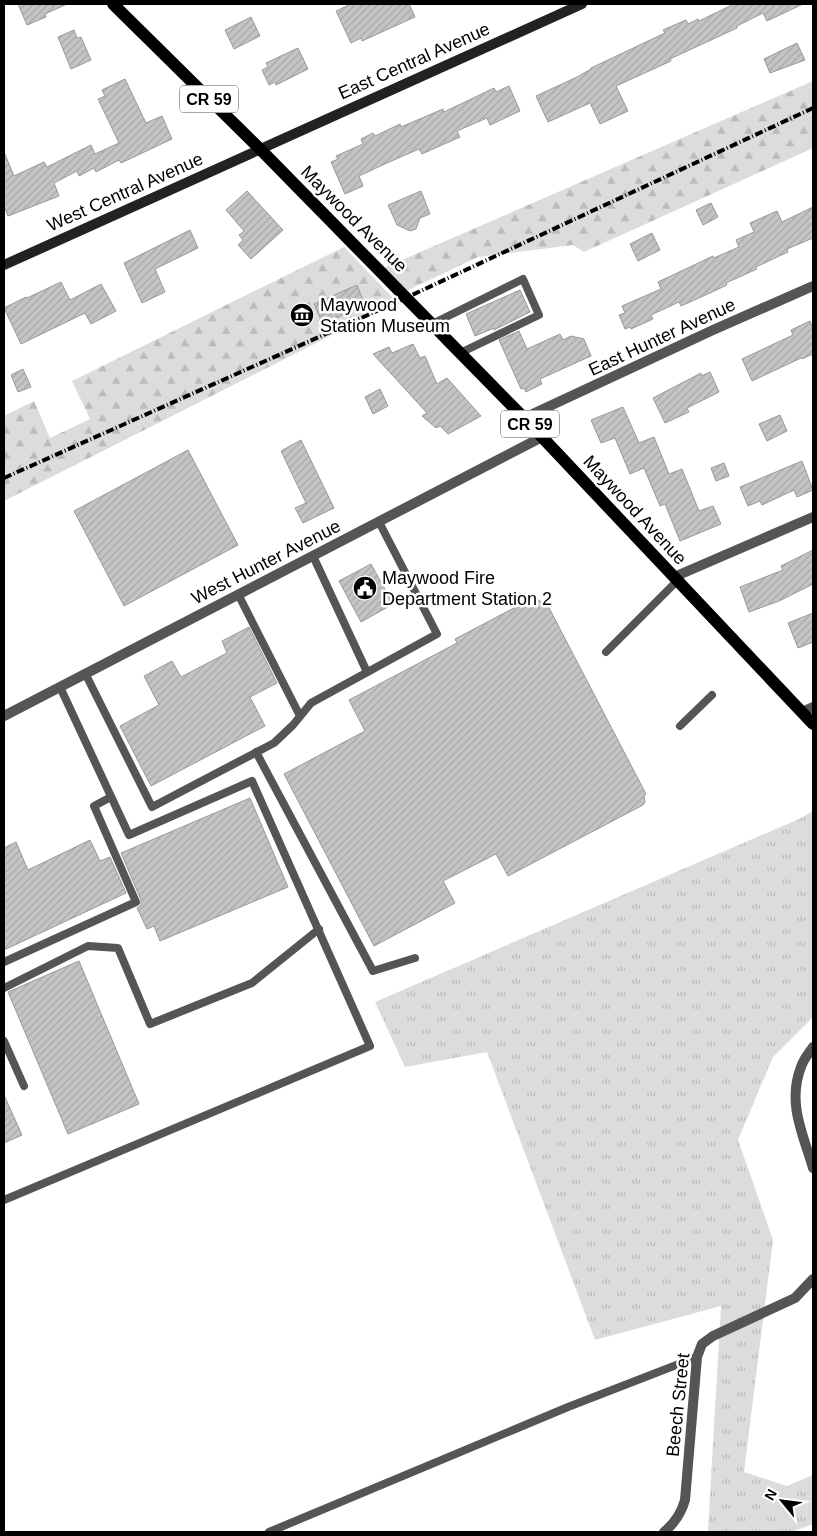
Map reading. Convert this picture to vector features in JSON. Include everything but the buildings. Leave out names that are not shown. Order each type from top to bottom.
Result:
[{"type":"main road","name":"Maywood Avenue","points":[[113,4],[260,149],[524,418],[676,579],[808,709],[813,724]]},
{"type":"street","name":"East Central Avenue","points":[[260,149],[582,4]]},
{"type":"street","name":"West Central Avenue","points":[[4,265],[260,149]]},
{"type":"street","name":"East Hunter Avenue","points":[[524,418],[713,330],[813,286]]},
{"type":"street","name":"West Hunter Avenue","points":[[4,716],[542,437]]},
{"type":"street","points":[[676,579],[813,517]]},
{"type":"street","points":[[813,1047],[801,1066],[796,1088],[795,1107],[813,1168]]},
{"type":"street","name":"Beech Street","points":[[664,1532],[674,1524],[685,1500],[697,1357],[702,1344],[713,1336],[795,1298],[813,1279]]},
{"type":"lane","points":[[432,324],[523,279],[539,315],[460,353]]},
{"type":"lane","points":[[85,674],[152,807],[274,742],[311,703],[437,634],[379,522]]},
{"type":"lane","points":[[313,556],[368,672]]},
{"type":"lane","points":[[606,652],[676,579]]},
{"type":"lane","points":[[238,594],[300,716]]},
{"type":"lane","points":[[4,1200],[370,1046],[252,781],[129,835],[60,687]]},
{"type":"lane","points":[[680,726],[712,695]]},
{"type":"lane","points":[[256,752],[373,971],[415,958]]},
{"type":"lane","points":[[4,962],[136,902],[94,806],[111,797]]},
{"type":"lane","points":[[4,988],[88,946],[118,948],[150,1024],[252,983],[319,930]]},
{"type":"lane","points":[[4,1041],[24,1086]]},
{"type":"lane","points":[[269,1532],[568,1407],[697,1357]]},
{"type":"green space","points":[[813,81],[813,148],[584,252],[573,245],[478,257],[402,293],[379,270]]},
{"type":"green space","points":[[344,247],[397,302],[4,501],[4,416],[34,401],[50,438],[90,419],[72,381]]},
{"type":"green space","points":[[813,811],[813,1017],[773,1057],[738,1140],[773,1240],[744,1472],[787,1486],[813,1475],[813,1524],[792,1532],[710,1532],[708,1530],[721,1306],[595,1340],[487,1052],[405,1067],[375,1002],[799,819]]},
{"type":"railway","points":[[4,478],[397,302],[813,108]]},
{"type":"place","name":"Maywood Station Museum","points":[[302,315]]},
{"type":"place","name":"Maywood Fire Department Station 2","points":[[365,588]]}]
